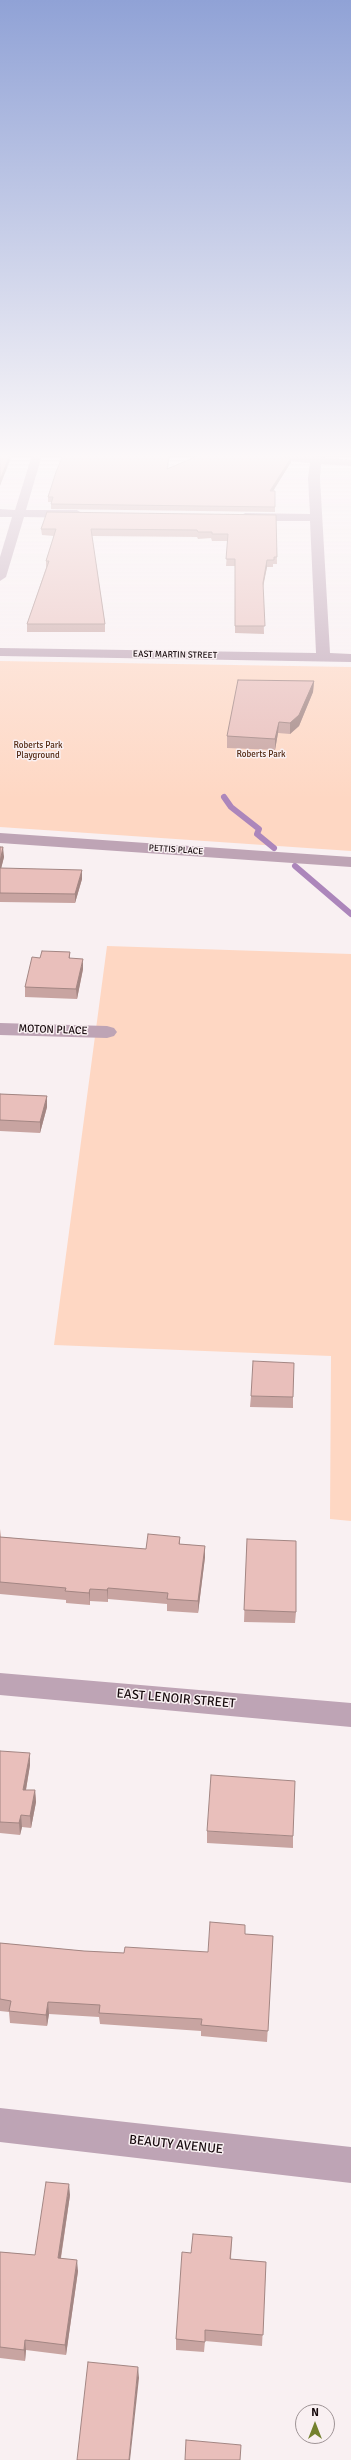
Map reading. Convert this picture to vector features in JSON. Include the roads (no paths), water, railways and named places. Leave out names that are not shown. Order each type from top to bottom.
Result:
[{"type":"street","points":[[319,570],[323,658]]},
{"type":"street","name":"EAST MARTIN STREET","points":[[0,652],[351,658]]},
{"type":"street","name":"PETTIS PLACE","points":[[0,838],[351,862]]},
{"type":"street","name":"MOTON PLACE","points":[[0,1029],[106,1032]]},
{"type":"street","name":"EAST LENOIR STREET","points":[[0,1684],[351,1714]]},
{"type":"street","name":"BEAUTY AVENUE","points":[[0,2125],[351,2165]]},
{"type":"waterway","points":[[224,797],[231,807],[259,829],[257,834],[274,848]]},
{"type":"waterway","points":[[295,866],[351,914]]},
{"type":"park label","name":"Roberts Park Playground","points":[[38,752]]},
{"type":"park label","name":"Roberts Park","points":[[261,755]]}]
